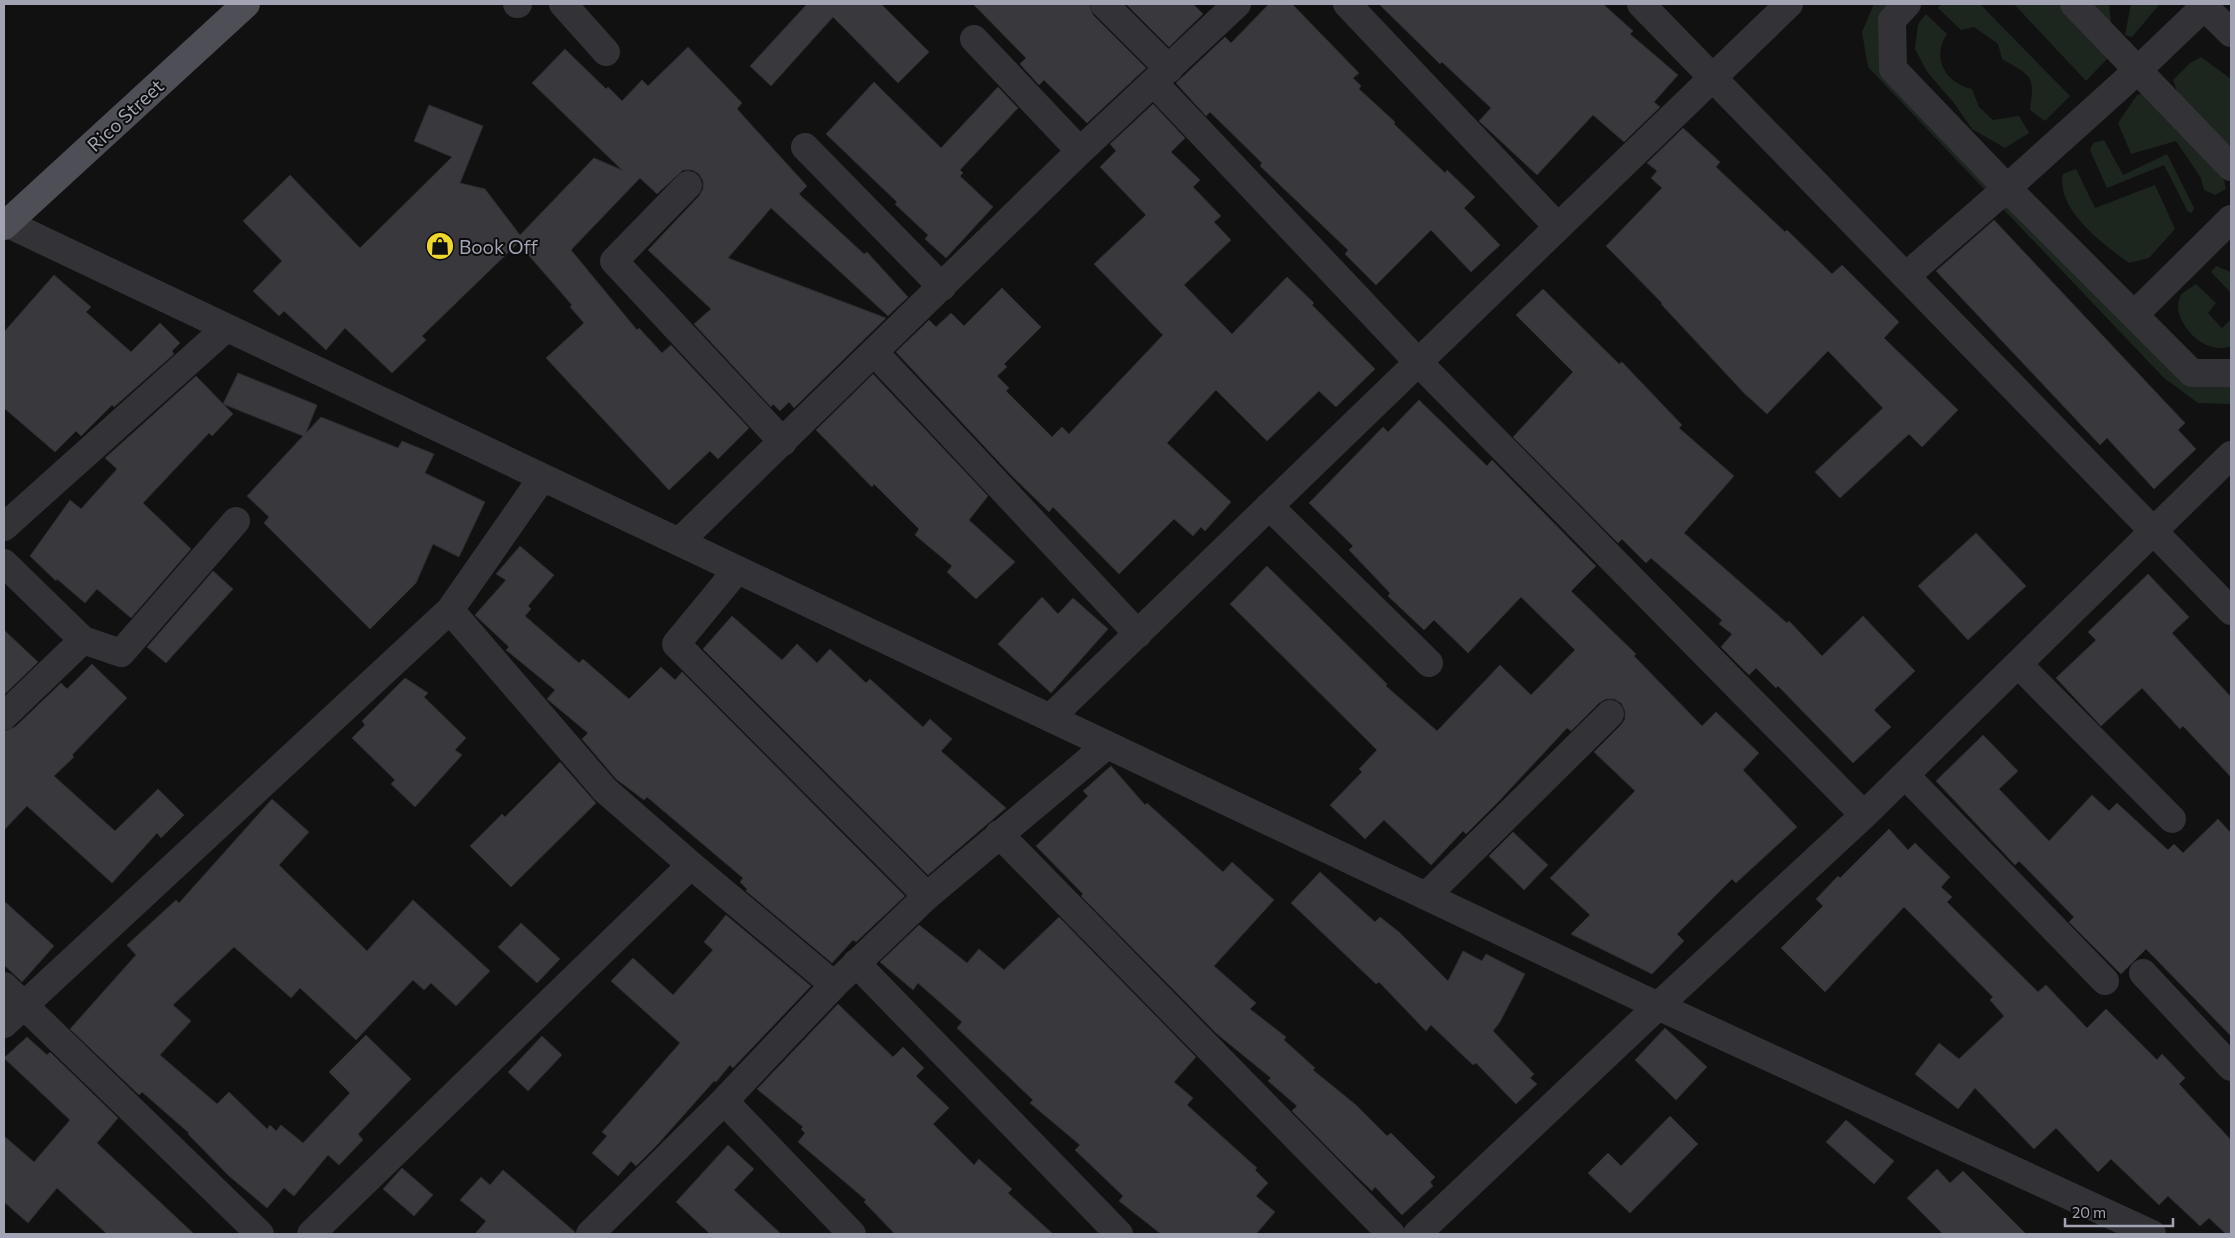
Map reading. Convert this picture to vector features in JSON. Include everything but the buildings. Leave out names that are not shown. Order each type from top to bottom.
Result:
[{"type":"main road","name":"Rico Street","points":[[5,224],[246,4]]},
{"type":"street","points":[[563,4],[606,52]]},
{"type":"street","points":[[1104,4],[1161,76],[1418,362],[1864,815]]},
{"type":"street","points":[[679,542],[942,288],[1080,151],[1238,4]]},
{"type":"street","points":[[1347,4],[1558,227]]},
{"type":"street","points":[[1641,4],[2231,611]]},
{"type":"street","points":[[1050,718],[1789,4]]},
{"type":"street","points":[[1907,4],[1892,20],[1892,70],[2192,373],[2231,373]]},
{"type":"street","points":[[2074,4],[2139,69],[2231,167]]},
{"type":"street","points":[[1906,276],[2139,69],[2204,4],[2231,34]]},
{"type":"street","points":[[974,39],[1080,151]]},
{"type":"street","points":[[806,147],[942,288]]},
{"type":"street","points":[[688,185],[614,261],[783,442]]},
{"type":"street","points":[[2134,314],[2231,219]]},
{"type":"street","points":[[5,224],[1658,1006],[2152,1234]]},
{"type":"street","points":[[4,527],[226,328]]},
{"type":"street","points":[[875,353],[1138,634]]},
{"type":"street","points":[[1417,1234],[1658,1006],[1864,815],[2231,455]]},
{"type":"street","points":[[13,1015],[450,610],[542,478]]},
{"type":"street","points":[[1269,506],[1429,663]]},
{"type":"street","points":[[4,564],[83,640],[120,653],[236,521]]},
{"type":"street","points":[[738,570],[676,644],[927,896]]},
{"type":"street","points":[[450,610],[605,790],[834,985]]},
{"type":"street","points":[[4,716],[83,640]]},
{"type":"street","points":[[2018,664],[2172,819]]},
{"type":"street","points":[[1426,896],[1610,714]]},
{"type":"street","points":[[590,1234],[724,1101],[856,963],[927,896],[1107,745]]},
{"type":"street","points":[[1905,775],[2105,981]]},
{"type":"street","points":[[999,834],[1392,1234]]},
{"type":"street","points":[[311,1234],[691,865]]},
{"type":"street","points":[[856,963],[1119,1234]]},
{"type":"street","points":[[2143,973],[2231,1067]]},
{"type":"street","points":[[4,986],[13,1015],[260,1234]]},
{"type":"street","points":[[724,1101],[852,1234]]},
{"type":"shaded area","points":[[1874,4],[1907,4],[1893,70],[2192,373],[2231,379],[2231,404],[2198,403],[2164,378],[1868,67],[1862,32]]},
{"type":"shaded area","points":[[1942,4],[1980,4],[2070,96],[2045,121],[2030,110],[2032,89],[2029,78],[2002,59],[1998,44],[1974,27],[1961,30],[1938,8]]},
{"type":"shaded area","points":[[2014,4],[2058,4],[2109,57],[2086,81]]},
{"type":"shaded area","points":[[2085,4],[2109,4],[2111,22],[2105,26]]},
{"type":"shaded area","points":[[2131,4],[2159,5],[2132,37],[2125,35]]},
{"type":"shaded area","points":[[1926,14],[1947,34],[1940,51],[1943,68],[1948,75],[1954,81],[1972,89],[1979,107],[1993,120],[2019,116],[2029,133],[2005,148],[1972,129],[1954,103],[1928,73],[1915,49],[1918,24]]},
{"type":"shaded area","points":[[2201,57],[2231,79],[2231,147],[2178,94],[2173,80],[2190,63]]},
{"type":"shaded area","points":[[2146,93],[2223,175],[2226,189],[2215,195],[2204,190],[2201,178],[2176,141],[2131,154],[2118,123],[2137,95]]},
{"type":"shaded area","points":[[2104,140],[2123,175],[2167,154],[2194,208],[2192,213],[2188,212],[2164,165],[2107,188],[2090,150],[2093,143]]},
{"type":"shaded area","points":[[2076,169],[2095,208],[2155,185],[2175,229],[2149,258],[2129,263],[2084,225],[2066,200],[2063,174]]},
{"type":"shaded area","points":[[2216,266],[2231,272],[2231,293],[2211,272]]},
{"type":"shaded area","points":[[2196,284],[2216,303],[2208,313],[2222,328],[2231,319],[2231,346],[2222,348],[2205,344],[2190,333],[2180,318],[2178,306],[2181,294]]},
{"type":"place","name":"Book Off","points":[[440,246]]}]
